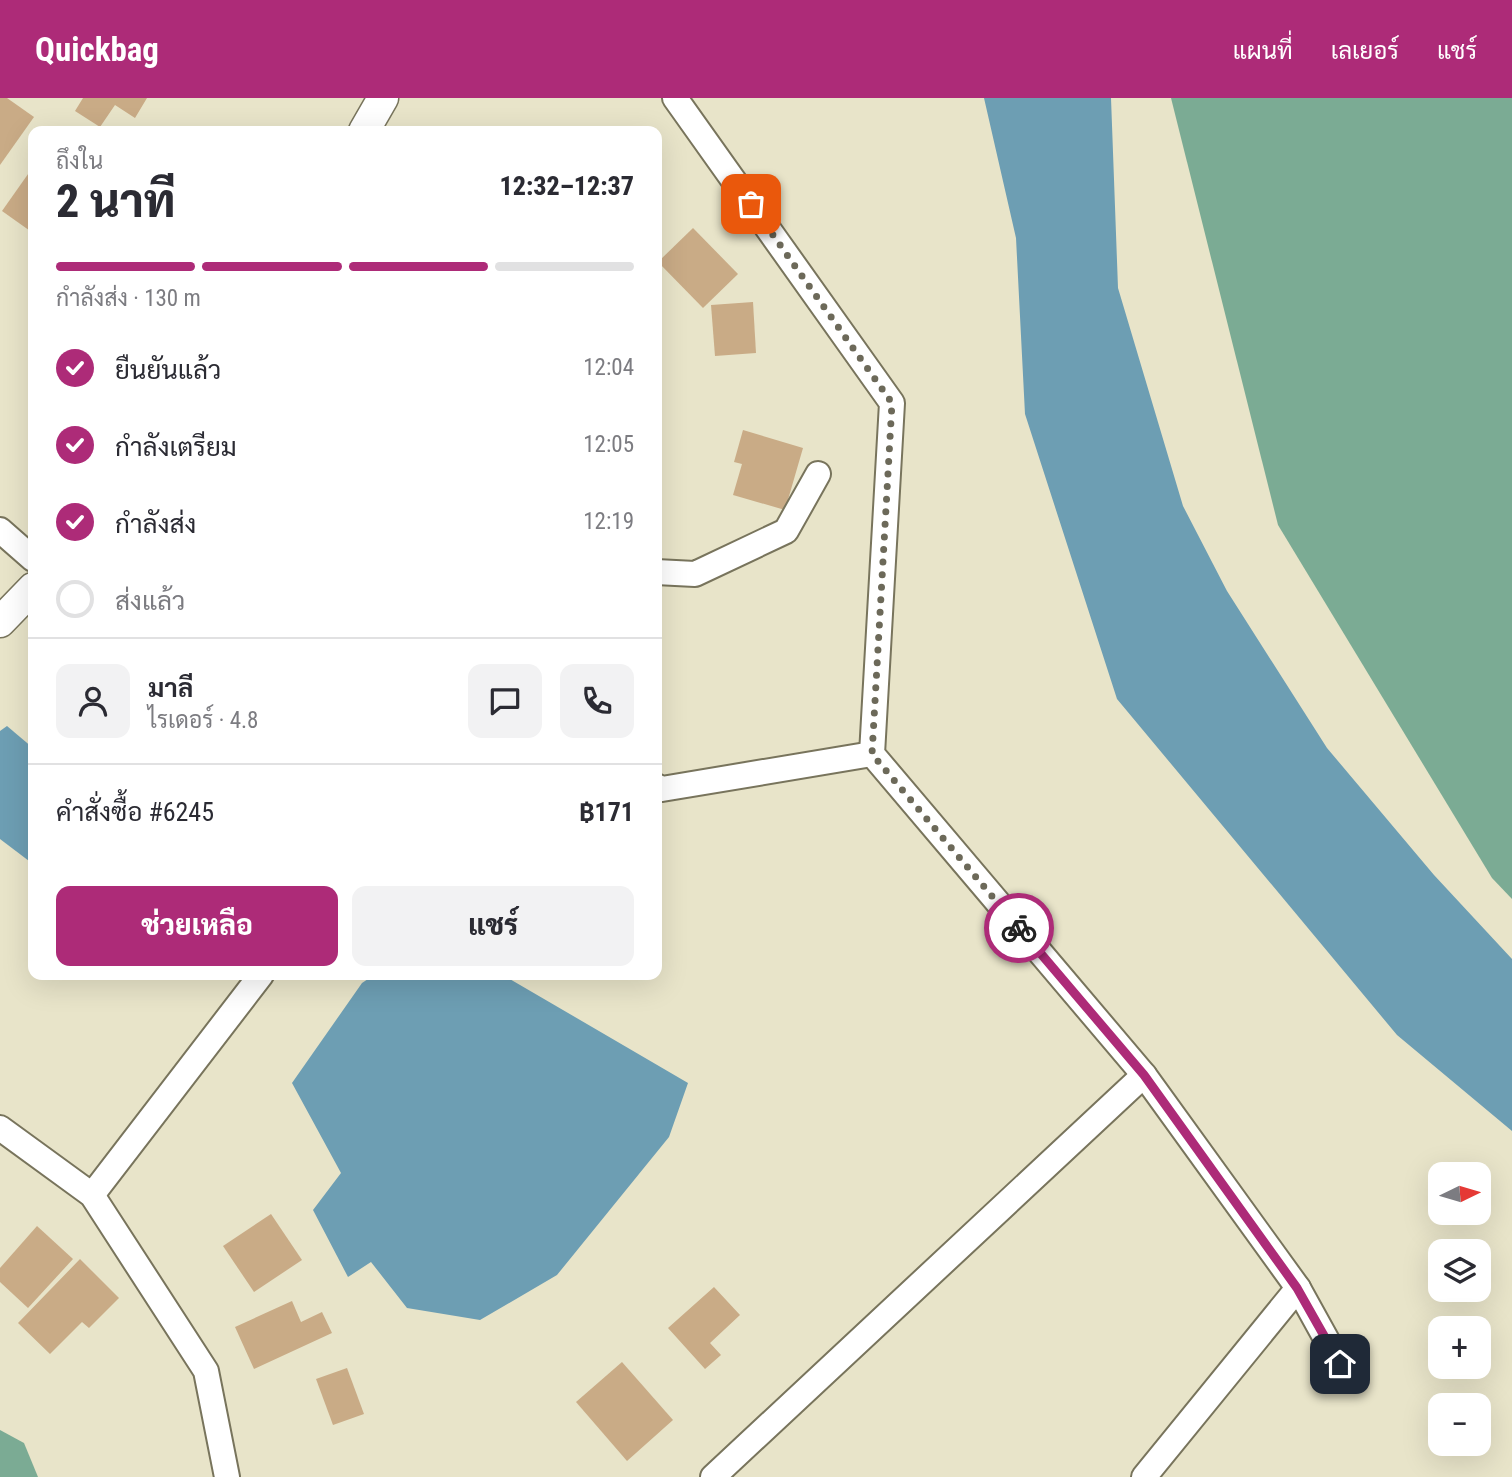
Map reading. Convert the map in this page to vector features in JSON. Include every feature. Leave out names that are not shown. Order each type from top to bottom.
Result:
[{"type":"street","points":[[367,126],[383,98]]},
{"type":"street","points":[[675,98],[892,403],[872,754],[1144,1075],[1297,1288],[1340,1364]]},
{"type":"street","points":[[662,572],[695,574],[786,531],[818,474]]},
{"type":"street","points":[[0,530],[28,555]]},
{"type":"street","points":[[0,622],[28,593]]},
{"type":"street","points":[[662,789],[872,754]]},
{"type":"street","points":[[92,1195],[257,980]]},
{"type":"street","points":[[713,1477],[1144,1075]]},
{"type":"street","points":[[0,1128],[92,1195],[206,1371],[227,1477]]},
{"type":"street","points":[[1144,1477],[1297,1288]]},
{"type":"green space","points":[[1171,98],[1512,98],[1512,899],[1492,878],[1278,525]]},
{"type":"green space","points":[[0,1430],[24,1443],[38,1477],[0,1477]]},
{"type":"water","points":[[984,98],[1111,98],[1118,288],[1183,506],[1227,591],[1327,748],[1434,875],[1512,959],[1512,1131],[1397,1035],[1117,699],[1025,414],[1016,238]]},
{"type":"water","points":[[7,726],[28,744],[28,860],[0,839],[0,731]]},
{"type":"water","points":[[366,980],[512,980],[688,1083],[669,1137],[557,1275],[480,1320],[407,1308],[371,1262],[348,1277],[313,1210],[341,1173],[292,1083]]},
{"type":"building","points":[[0,98],[7,98],[34,117],[0,165]]},
{"type":"building","points":[[83,98],[147,98],[135,118],[115,105],[101,126],[75,111]]},
{"type":"building","points":[[28,174],[28,229],[2,211]]},
{"type":"building","points":[[693,228],[738,274],[703,308],[662,266],[662,258]]},
{"type":"building","points":[[753,302],[756,353],[715,356],[711,305]]},
{"type":"building","points":[[743,430],[803,448],[785,510],[733,495],[742,464],[734,462]]},
{"type":"building","points":[[271,1214],[302,1260],[254,1292],[223,1246]]},
{"type":"building","points":[[37,1226],[73,1259],[28,1308],[0,1282],[0,1268]]},
{"type":"building","points":[[80,1259],[119,1298],[89,1328],[82,1322],[50,1354],[18,1323]]},
{"type":"building","points":[[714,1287],[740,1315],[710,1343],[721,1355],[705,1369],[668,1328]]},
{"type":"building","points":[[292,1301],[301,1322],[322,1312],[332,1333],[254,1369],[235,1327]]},
{"type":"building","points":[[622,1362],[673,1420],[627,1461],[576,1402]]},
{"type":"building","points":[[347,1368],[364,1414],[333,1425],[316,1379]]},
{"type":"way so far","points":[[751,204],[892,403],[872,754],[1019,928]]},
{"type":"route","points":[[1019,928],[1144,1075],[1297,1288],[1340,1364]]}]
